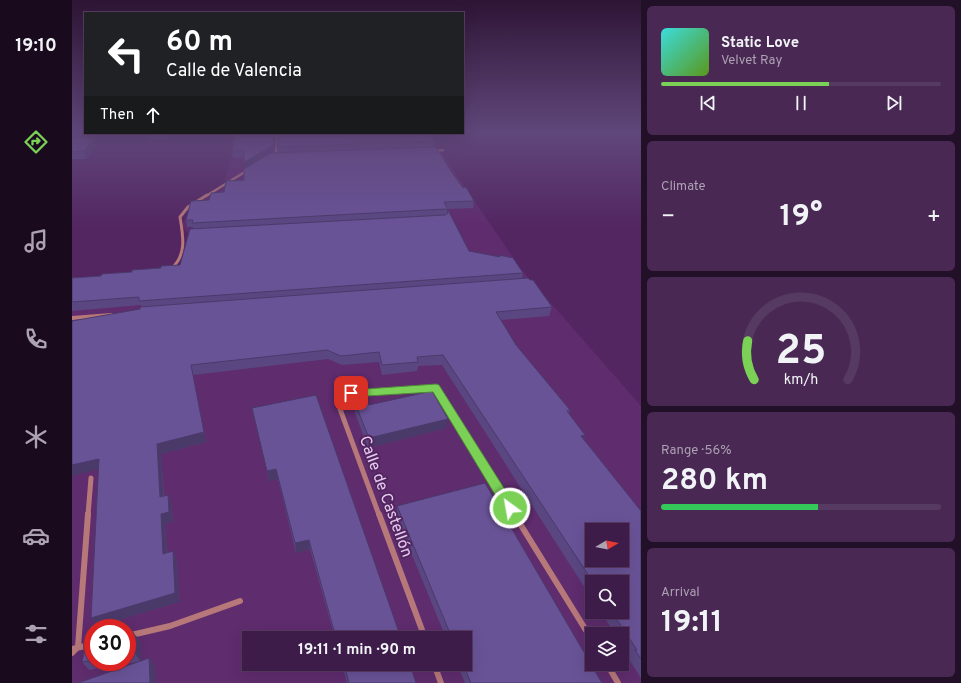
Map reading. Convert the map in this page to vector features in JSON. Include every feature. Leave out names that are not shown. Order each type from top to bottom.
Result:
[{"type":"street","points":[[165,270],[173,268],[179,262],[182,255],[180,217],[188,207],[251,169]]},
{"type":"street","points":[[182,234],[190,233]]},
{"type":"street","points":[[72,318],[119,314]]},
{"type":"street","name":"Calle de Castellón","points":[[422,631],[340,409],[351,393],[436,388],[585,629]]},
{"type":"street","points":[[72,653],[75,648],[91,478]]},
{"type":"street","points":[[136,634],[170,626],[240,601]]},
{"type":"street","points":[[437,671],[441,683]]},
{"type":"street","points":[[610,671],[618,683]]},
{"type":"shaded area","points":[[230,163],[448,163],[521,269],[641,406],[641,683],[72,683],[72,285],[186,270],[190,237],[182,225],[191,207],[223,187]]},
{"type":"building","points":[[254,163],[446,163],[463,188],[466,187],[474,201],[444,202],[469,251],[513,258],[523,273],[139,301],[139,297],[72,302],[72,278],[101,276],[102,274],[132,272],[132,270],[180,265],[190,229],[445,215],[448,213],[445,209],[192,223],[193,220],[186,220],[191,201],[209,200],[211,193],[224,192],[226,181],[244,180],[244,169]]},
{"type":"building","points":[[528,278],[533,280],[552,307],[496,312],[516,345],[570,410],[567,411],[585,435],[581,436],[641,511],[641,659],[629,638],[629,627],[622,627],[617,619],[629,619],[629,575],[588,575],[443,355],[417,357],[418,362],[382,365],[379,352],[341,356],[327,350],[191,365],[204,432],[157,444],[160,497],[168,495],[169,512],[161,514],[163,554],[173,551],[175,593],[91,618],[99,459],[72,465],[72,321],[140,309],[140,307]]},
{"type":"building","points":[[432,391],[448,419],[369,438],[355,403],[364,394],[369,405]]},
{"type":"building","points":[[316,395],[399,631],[334,631],[309,540],[295,543],[276,469],[267,471],[252,408]]},
{"type":"building","points":[[485,483],[585,654],[585,671],[595,671],[602,683],[471,683],[466,671],[472,671],[472,631],[449,631],[397,506]]},
{"type":"building","points":[[149,658],[150,683],[78,683],[112,671],[136,671],[136,663]]},
{"type":"building","points":[[346,671],[412,671],[416,683],[349,683]]},
{"type":"route","points":[[351,393],[436,388],[510,508]]}]
